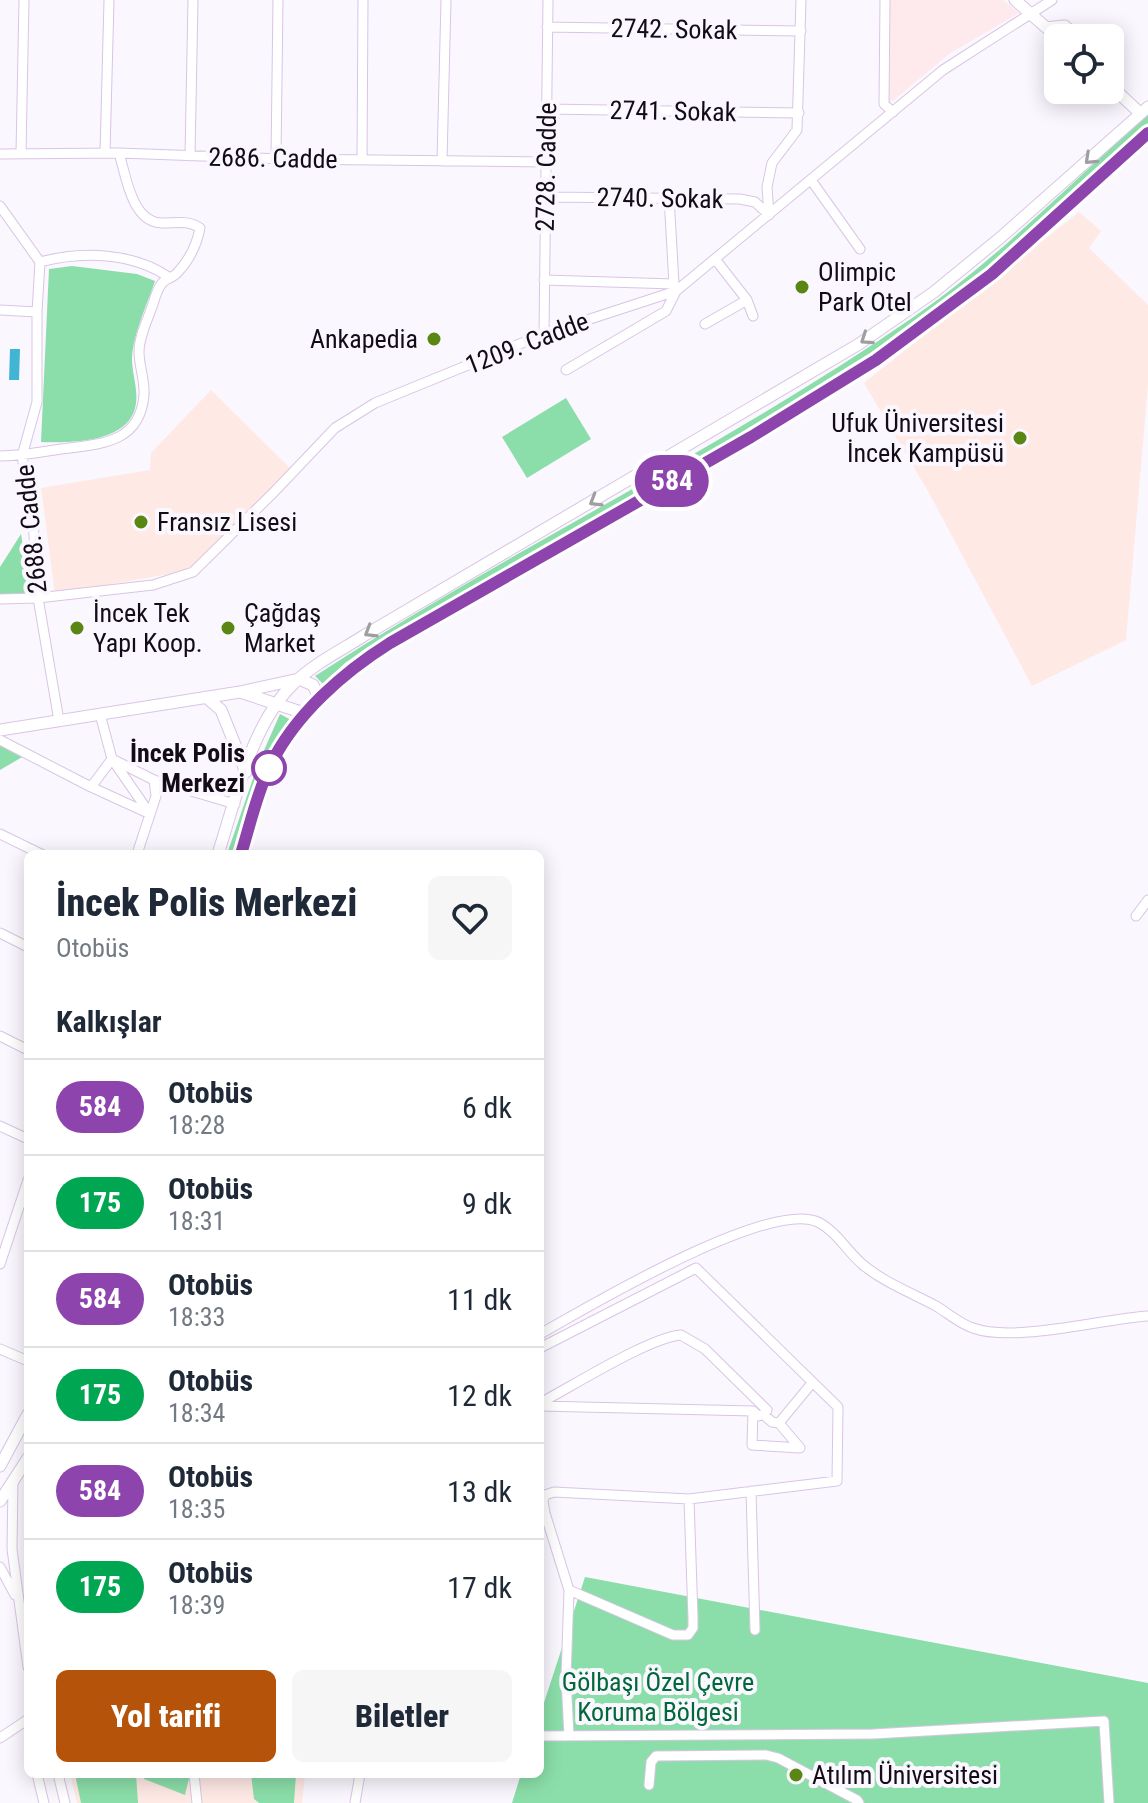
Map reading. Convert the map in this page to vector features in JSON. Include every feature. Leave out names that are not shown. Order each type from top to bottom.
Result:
[{"type":"main road","points":[[1015,0],[1044,26]]},
{"type":"main road","points":[[219,850],[258,736],[277,704],[299,679],[365,635],[859,344],[966,266],[1144,110],[1124,95]]},
{"type":"main road","points":[[242,850],[270,765],[307,714],[352,668],[390,643],[751,437],[880,357],[992,274],[1148,133]]},
{"type":"main road","points":[[0,730],[240,692],[299,679],[313,685],[320,699]]},
{"type":"main road","points":[[240,692],[307,714]]},
{"type":"main road","points":[[206,697],[221,710],[246,772]]},
{"type":"main road","points":[[0,1466],[24,1421]]},
{"type":"main road","points":[[0,1501],[24,1465]]},
{"type":"street","points":[[21,153],[24,0]]},
{"type":"street","points":[[105,153],[109,0]]},
{"type":"street","points":[[190,156],[193,0]]},
{"type":"street","points":[[276,158],[278,0]]},
{"type":"street","points":[[362,160],[363,0]]},
{"type":"street","points":[[442,161],[446,0]]},
{"type":"street","name":"2728. Cadde","points":[[544,334],[548,0]]},
{"type":"street","points":[[769,215],[767,187],[772,163],[797,130],[801,0]]},
{"type":"street","points":[[885,0],[884,104],[893,112]]},
{"type":"street","name":"1209. Cadde","points":[[0,599],[38,598],[153,585],[193,572],[335,428],[375,403],[544,334],[676,291],[943,70],[1052,0]]},
{"type":"street","name":"2742. Sokak","points":[[547,27],[801,31]]},
{"type":"street","name":"2741. Sokak","points":[[547,109],[799,113]]},
{"type":"street","points":[[0,456],[95,446],[118,438],[134,425],[140,413],[144,395],[139,349],[157,292],[163,282],[177,274],[197,241],[200,228],[192,222],[158,223],[145,216],[136,206],[119,153]]},
{"type":"street","name":"2686. Cadde","points":[[0,154],[119,153],[546,162]]},
{"type":"street","points":[[811,180],[860,249]]},
{"type":"street","name":"2740. Sokak","points":[[546,197],[740,199],[755,202],[769,215]]},
{"type":"street","points":[[544,280],[674,284],[669,197]]},
{"type":"street","points":[[0,206],[40,262],[83,255],[111,256],[170,278]]},
{"type":"street","points":[[715,259],[747,300],[753,316]]},
{"type":"street","name":"2688. Cadde","points":[[40,262],[37,402],[22,456],[33,520],[38,598],[59,721]]},
{"type":"street","points":[[566,370],[666,311],[676,291]]},
{"type":"street","points":[[705,324],[747,300]]},
{"type":"street","points":[[0,310],[37,312]]},
{"type":"street","points":[[100,714],[112,759],[150,814]]},
{"type":"street","points":[[0,740],[150,814]]},
{"type":"street","points":[[112,759],[154,780],[235,804]]},
{"type":"street","points":[[91,787],[112,759]]},
{"type":"street","points":[[138,850],[156,796],[154,780]]},
{"type":"street","points":[[0,834],[33,850]]},
{"type":"street","points":[[1136,916],[1148,900]]},
{"type":"street","points":[[0,933],[24,945]]},
{"type":"street","points":[[0,1036],[24,1048]]},
{"type":"street","points":[[0,1126],[24,1137]]},
{"type":"street","points":[[0,1264],[24,1192]]},
{"type":"street","points":[[544,1332],[607,1296],[711,1245],[753,1227],[792,1219],[817,1222],[880,1277],[972,1328],[1002,1334],[1148,1316]]},
{"type":"street","points":[[0,1224],[12,1229]]},
{"type":"street","points":[[544,1346],[696,1268],[838,1407],[837,1481],[689,1499],[554,1492],[544,1498]]},
{"type":"street","points":[[544,1403],[637,1351],[681,1335],[705,1349],[767,1410],[764,1415]]},
{"type":"street","points":[[0,1349],[24,1359]]},
{"type":"street","points":[[779,1423],[812,1383]]},
{"type":"street","points":[[544,1405],[753,1411],[758,1416],[764,1415]]},
{"type":"street","points":[[753,1411],[752,1445],[800,1448],[779,1423],[772,1422],[764,1415]]},
{"type":"street","points":[[13,1483],[12,1536],[24,1641]]},
{"type":"street","points":[[751,1491],[755,1630]]},
{"type":"street","points":[[569,1590],[673,1635],[688,1635],[693,1628],[689,1499]]},
{"type":"street","points":[[544,1507],[569,1590],[566,1678],[569,1736]]},
{"type":"street","points":[[0,1567],[18,1602]]},
{"type":"street","points":[[0,1738],[24,1720]]},
{"type":"street","points":[[544,1736],[889,1733],[1104,1721],[1109,1803]]},
{"type":"street","points":[[649,1785],[651,1762],[656,1756],[753,1753],[778,1758],[859,1803]]},
{"type":"street","points":[[38,1778],[44,1803]]},
{"type":"street","points":[[59,1778],[65,1803]]},
{"type":"street","points":[[194,1778],[197,1803]]},
{"type":"street","points":[[355,1803],[359,1778]]},
{"type":"shaded area","points":[[889,0],[1003,0],[1019,13],[949,54],[888,102]]},
{"type":"shaded area","name":"Ufuk Üniversitesi İncek Kampüsü","points":[[1079,212],[1101,231],[1089,248],[1148,305],[1148,384],[1126,640],[1032,686],[929,493],[864,383]]},
{"type":"shaded area","name":"Fransız Lisesi","points":[[211,390],[290,468],[186,571],[55,594],[41,488],[150,470],[151,453]]},
{"type":"shaded area","points":[[71,1778],[305,1778],[302,1803],[77,1803]]},
{"type":"green space","points":[[1148,115],[1148,123],[998,259],[862,359],[720,446],[368,647],[323,684],[315,676],[464,585],[768,410],[915,316],[1006,244]]},
{"type":"green space","points":[[72,266],[137,274],[155,281],[133,349],[136,403],[132,416],[112,433],[83,441],[41,442],[49,269]]},
{"type":"green space","points":[[566,398],[591,439],[527,478],[502,437]]},
{"type":"green space","points":[[21,534],[31,597],[0,596],[0,567]]},
{"type":"green space","points":[[280,714],[293,721],[264,768],[235,850],[228,850],[258,764]]},
{"type":"green space","points":[[0,742],[24,756],[0,770]]},
{"type":"green space","name":"Gölbaşı Özel Çevre Koruma Bölgesi","points":[[585,1577],[1148,1683],[1148,1803],[512,1803],[520,1778],[544,1778],[544,1703]]},
{"type":"green space","points":[[76,1778],[136,1778],[138,1803],[81,1803]]},
{"type":"green space","points":[[144,1778],[189,1778],[185,1795]]},
{"type":"green space","points":[[251,1778],[296,1778],[294,1803],[259,1803],[254,1799]]},
{"type":"water","points":[[10,349],[20,349],[19,380],[9,380]]},
{"type":"bus line","name":"584","points":[[242,850],[270,765],[320,699],[352,668],[390,643],[751,437],[876,360],[992,274],[1148,133]]},
{"type":"place","name":"Olimpic Park Otel","points":[[802,287]]},
{"type":"place","name":"Ankapedia","points":[[434,339]]},
{"type":"place","name":"Ufuk Üniversitesi İncek Kampüsü","points":[[1020,438]]},
{"type":"place","name":"Fransız Lisesi","points":[[141,522]]},
{"type":"place","name":"İncek Tek Yapı Koop.","points":[[77,628]]},
{"type":"place","name":"Çağdaş Market","points":[[228,628]]},
{"type":"place","name":"İncek Polis Merkezi","points":[[269,768]]},
{"type":"place","name":"Atılım Üniversitesi","points":[[796,1775]]}]
